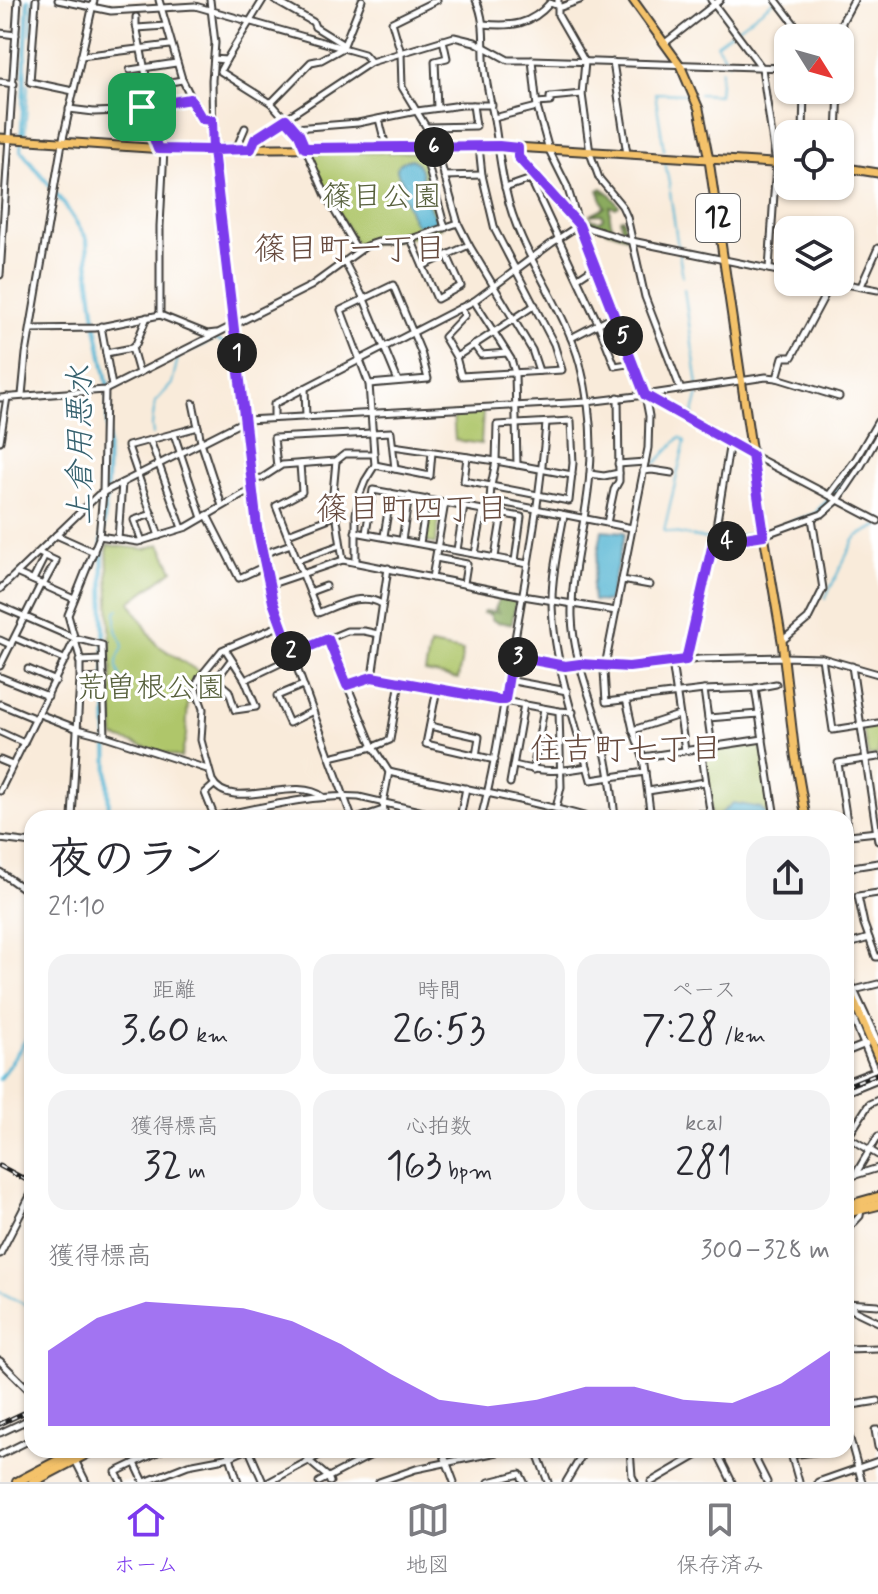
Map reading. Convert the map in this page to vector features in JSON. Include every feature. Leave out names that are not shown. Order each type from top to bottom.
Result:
[{"type":"highway","points":[[854,1204],[878,1197]]},
{"type":"highway","points":[[854,1211],[878,1205]]},
{"type":"highway","points":[[17,1482],[64,1458]]},
{"type":"highway","points":[[33,1482],[67,1458]]},
{"type":"main road","name":"12","points":[[633,0],[680,65],[699,109],[782,641],[805,810]]},
{"type":"main road","points":[[0,138],[213,150],[499,146],[774,164]]},
{"type":"main road","points":[[854,169],[878,173]]},
{"type":"main road","points":[[854,1001],[878,1057]]},
{"type":"street","points":[[0,275],[18,140],[14,84],[18,0]]},
{"type":"street","points":[[36,0],[30,82],[73,91]]},
{"type":"street","points":[[58,0],[111,11],[160,4],[195,6],[343,46],[364,54],[371,62]]},
{"type":"street","points":[[22,395],[62,143],[94,0]]},
{"type":"street","points":[[210,0],[215,43],[213,150],[253,492],[265,566],[281,625],[350,810]]},
{"type":"street","points":[[263,0],[220,71],[271,103],[299,134],[327,198],[358,251]]},
{"type":"street","points":[[274,0],[313,22],[315,27],[343,46]]},
{"type":"street","points":[[271,103],[311,62],[321,60],[343,46],[362,0]]},
{"type":"street","points":[[437,0],[392,22],[401,53],[402,87],[428,127],[458,223],[532,350],[539,371]]},
{"type":"street","points":[[476,0],[483,16],[484,69],[512,217],[571,338],[580,363],[587,402],[591,433],[590,474],[575,566],[572,620],[580,664],[611,777],[614,810]]},
{"type":"street","points":[[553,2],[561,7],[580,0]]},
{"type":"street","points":[[665,43],[712,2],[720,0]]},
{"type":"street","points":[[776,0],[794,24]]},
{"type":"street","points":[[842,24],[854,0]]},
{"type":"street","points":[[483,24],[498,26],[528,22],[553,2]]},
{"type":"street","points":[[553,2],[585,62],[582,94],[590,153],[599,178],[627,217],[645,297],[681,390]]},
{"type":"street","points":[[712,2],[762,68],[774,150]]},
{"type":"street","points":[[160,4],[170,45],[190,99],[202,119],[212,120]]},
{"type":"street","points":[[136,17],[151,106]]},
{"type":"street","points":[[137,28],[166,26]]},
{"type":"street","points":[[0,33],[16,35]]},
{"type":"street","points":[[251,149],[255,139],[371,62],[454,37],[465,38],[508,60],[774,68]]},
{"type":"street","points":[[437,108],[435,61],[447,58],[443,40]]},
{"type":"street","points":[[81,56],[170,45]]},
{"type":"street","points":[[214,59],[226,60]]},
{"type":"street","points":[[532,60],[537,105],[549,150],[567,186],[645,395],[649,433],[605,665],[606,702],[776,684]]},
{"type":"street","points":[[613,62],[627,154]]},
{"type":"street","points":[[130,70],[176,63]]},
{"type":"street","points":[[148,86],[182,80]]},
{"type":"street","points":[[0,82],[14,84]]},
{"type":"street","points":[[494,118],[550,102],[550,97],[582,94]]},
{"type":"street","points":[[69,109],[121,111],[190,99]]},
{"type":"street","points":[[428,127],[476,126],[473,105]]},
{"type":"street","points":[[294,128],[358,123],[437,108],[492,105]]},
{"type":"street","points":[[142,107],[161,149],[160,315]]},
{"type":"street","points":[[379,119],[386,148]]},
{"type":"street","points":[[238,149],[245,128]]},
{"type":"street","points":[[460,308],[465,315],[444,337],[456,357],[461,376],[562,370],[554,344],[495,230],[482,175],[479,146]]},
{"type":"street","points":[[423,147],[445,228]]},
{"type":"street","points":[[518,148],[518,157],[533,179],[579,225],[632,241],[774,270]]},
{"type":"street","points":[[444,176],[482,175]]},
{"type":"street","points":[[505,188],[533,179]]},
{"type":"street","points":[[533,179],[615,366],[634,363]]},
{"type":"street","points":[[769,269],[774,194]]},
{"type":"street","points":[[0,441],[3,398],[109,388],[311,286],[366,246],[411,239],[458,223]]},
{"type":"street","points":[[274,418],[274,404],[474,301],[579,225]]},
{"type":"street","points":[[411,239],[437,299],[461,286],[447,255]]},
{"type":"street","points":[[423,266],[469,245]]},
{"type":"street","points":[[861,286],[878,248]]},
{"type":"street","points":[[344,261],[364,299],[398,381]]},
{"type":"street","points":[[578,278],[596,266]]},
{"type":"street","points":[[356,562],[359,496],[375,465],[369,384],[341,310],[393,285],[428,379],[369,384]]},
{"type":"street","points":[[854,285],[878,290]]},
{"type":"street","points":[[777,378],[783,357],[792,357],[826,296]]},
{"type":"street","points":[[474,301],[507,353],[515,373],[517,465]]},
{"type":"street","points":[[456,357],[535,305]]},
{"type":"street","points":[[31,329],[98,327],[160,315],[214,335]]},
{"type":"street","points":[[571,338],[615,315]]},
{"type":"street","points":[[106,353],[132,348],[147,317]]},
{"type":"street","points":[[73,810],[80,679],[68,615],[102,536],[105,490],[109,388],[106,353],[98,327]]},
{"type":"street","points":[[474,345],[481,355],[507,353]]},
{"type":"street","points":[[132,348],[139,373]]},
{"type":"street","points":[[0,589],[42,554],[56,535],[105,490],[246,420],[587,402],[766,377],[839,397]]},
{"type":"street","points":[[305,388],[306,417]]},
{"type":"street","points":[[645,395],[878,521]]},
{"type":"street","points":[[607,523],[619,473],[618,397]]},
{"type":"street","points":[[193,403],[201,442],[222,506]]},
{"type":"street","points":[[467,457],[464,481],[491,486],[569,501],[571,421],[497,425],[496,461],[491,486],[490,500],[632,528]]},
{"type":"street","points":[[714,541],[764,532],[822,514],[878,421]]},
{"type":"street","points":[[483,810],[495,760],[537,510],[546,423]]},
{"type":"street","points":[[159,536],[128,446],[198,427]]},
{"type":"street","points":[[277,467],[274,438],[391,432],[395,469]]},
{"type":"street","points":[[174,434],[205,517],[239,578],[265,566]]},
{"type":"street","points":[[833,497],[861,466],[878,436]]},
{"type":"street","points":[[150,440],[182,528]]},
{"type":"street","points":[[686,660],[714,541],[730,442]]},
{"type":"street","points":[[393,446],[572,475]]},
{"type":"street","points":[[375,465],[430,476],[432,452]]},
{"type":"street","points":[[252,479],[262,478],[277,467],[336,461],[345,454],[374,454]]},
{"type":"street","points":[[336,461],[333,493],[343,560]]},
{"type":"street","points":[[618,464],[645,462]]},
{"type":"street","points":[[300,464],[302,492],[276,506],[318,613],[350,600],[373,600],[382,604]]},
{"type":"street","points":[[643,471],[672,473]]},
{"type":"street","points":[[590,474],[604,476],[619,473]]},
{"type":"street","points":[[118,539],[122,483]]},
{"type":"street","points":[[366,533],[373,490],[427,499],[521,517],[515,561]]},
{"type":"street","points":[[102,536],[142,541],[182,528],[253,492]]},
{"type":"street","points":[[384,536],[391,493]]},
{"type":"street","points":[[402,540],[409,496]]},
{"type":"street","points":[[420,543],[427,499]]},
{"type":"street","points":[[432,578],[445,503]]},
{"type":"street","points":[[457,550],[464,506]]},
{"type":"street","points":[[475,554],[483,510]]},
{"type":"street","points":[[142,541],[134,520],[152,514]]},
{"type":"street","points":[[495,557],[502,514]]},
{"type":"street","points":[[564,515],[553,577],[554,627],[567,691],[591,780],[645,772]]},
{"type":"street","points":[[287,534],[335,516]]},
{"type":"street","points":[[782,641],[808,619],[823,589],[812,518]]},
{"type":"street","points":[[355,532],[528,564]]},
{"type":"street","points":[[56,535],[94,552]]},
{"type":"street","points":[[263,554],[291,544]]},
{"type":"street","points":[[298,560],[340,545]]},
{"type":"street","points":[[33,580],[42,554]]},
{"type":"street","points":[[0,666],[56,561],[42,554]]},
{"type":"street","points":[[436,558],[467,564],[464,583]]},
{"type":"street","points":[[269,585],[343,560],[616,611]]},
{"type":"street","points":[[372,677],[388,568]]},
{"type":"street","points":[[18,574],[74,599]]},
{"type":"street","points":[[622,580],[650,585]]},
{"type":"street","points":[[310,592],[326,586]]},
{"type":"street","points":[[0,606],[74,638],[102,645],[108,737]]},
{"type":"street","points":[[281,625],[216,655],[195,686],[203,709],[201,740],[208,770],[214,785],[236,794],[297,788],[323,797]]},
{"type":"street","points":[[245,680],[292,655],[354,630],[378,634]]},
{"type":"street","points":[[15,638],[66,660]]},
{"type":"street","points":[[0,791],[73,646],[74,638]]},
{"type":"street","points":[[328,639],[373,747],[389,772],[384,810]]},
{"type":"street","points":[[0,640],[11,645]]},
{"type":"street","points":[[225,649],[245,680],[256,707],[235,710],[229,691],[216,680],[231,660]]},
{"type":"street","points":[[512,656],[561,666],[629,667],[686,660],[822,658],[878,674]]},
{"type":"street","points":[[822,658],[833,730],[878,723]]},
{"type":"street","points":[[79,661],[103,660]]},
{"type":"street","points":[[672,662],[685,750]]},
{"type":"street","points":[[852,666],[878,841]]},
{"type":"street","points":[[28,669],[56,681]]},
{"type":"street","points":[[0,677],[48,696]]},
{"type":"street","points":[[347,685],[372,677],[573,712]]},
{"type":"street","points":[[80,679],[104,678]]},
{"type":"street","points":[[508,680],[567,691]]},
{"type":"street","points":[[330,757],[390,740],[400,681]]},
{"type":"street","points":[[303,685],[277,696],[289,723],[313,711]]},
{"type":"street","points":[[437,688],[426,744],[495,760]]},
{"type":"street","points":[[755,688],[774,810]]},
{"type":"street","points":[[704,690],[712,747]]},
{"type":"street","points":[[80,696],[104,696]]},
{"type":"street","points":[[626,699],[643,757],[650,810]]},
{"type":"street","points":[[0,704],[208,770]]},
{"type":"street","points":[[510,783],[524,704]]},
{"type":"street","points":[[533,770],[544,709]]},
{"type":"street","points":[[556,808],[561,793],[559,711]]},
{"type":"street","points":[[708,718],[759,714]]},
{"type":"street","points":[[633,730],[679,715]]},
{"type":"street","points":[[430,726],[479,737],[476,756]]},
{"type":"street","points":[[0,732],[24,743]]},
{"type":"street","points":[[643,757],[763,739]]},
{"type":"street","points":[[701,748],[709,810]]},
{"type":"street","points":[[844,810],[838,763],[878,757]]},
{"type":"street","points":[[0,760],[12,765]]},
{"type":"street","points":[[514,765],[533,770],[561,771],[587,767]]},
{"type":"street","points":[[389,772],[563,810]]},
{"type":"street","points":[[648,791],[705,782]]},
{"type":"street","points":[[210,810],[205,793],[214,785]]},
{"type":"street","points":[[462,810],[466,788]]},
{"type":"street","points":[[254,810],[344,796],[359,797],[398,810]]},
{"type":"street","points":[[380,810],[383,807]]},
{"type":"street","points":[[854,834],[877,832]]},
{"type":"street","points":[[0,839],[24,842]]},
{"type":"street","points":[[854,867],[878,863]]},
{"type":"street","points":[[0,872],[24,889]]},
{"type":"street","points":[[878,893],[858,896],[869,938],[878,957]]},
{"type":"street","points":[[854,943],[869,938]]},
{"type":"street","points":[[878,984],[854,990],[878,1041]]},
{"type":"street","points":[[868,1019],[878,1015]]},
{"type":"street","points":[[854,1079],[877,1070],[855,1020]]},
{"type":"street","points":[[854,1049],[866,1044]]},
{"type":"street","points":[[854,1089],[878,1079]]},
{"type":"street","points":[[854,1126],[869,1104],[878,1100]]},
{"type":"street","points":[[855,1175],[878,1136]]},
{"type":"street","points":[[854,1141],[878,1155]]},
{"type":"street","points":[[855,1175],[878,1169]]},
{"type":"street","points":[[0,1254],[24,1208]]},
{"type":"street","points":[[854,1222],[861,1209]]},
{"type":"street","points":[[854,1303],[878,1305]]},
{"type":"street","points":[[854,1310],[878,1322]]},
{"type":"street","points":[[854,1349],[878,1348]]},
{"type":"street","points":[[0,1361],[24,1385]]},
{"type":"street","points":[[854,1405],[878,1401]]},
{"type":"street","points":[[0,1433],[24,1421]]},
{"type":"street","points":[[878,1430],[875,1430],[878,1447]]},
{"type":"street","points":[[0,1455],[24,1441]]},
{"type":"street","points":[[76,1458],[86,1482]]},
{"type":"street","points":[[121,1482],[116,1472],[145,1458]]},
{"type":"street","points":[[135,1463],[144,1482],[188,1465],[225,1458]]},
{"type":"street","points":[[230,1458],[237,1482]]},
{"type":"street","points":[[252,1458],[266,1482],[314,1458]]},
{"type":"street","points":[[308,1458],[329,1480]]},
{"type":"street","points":[[319,1482],[329,1480],[366,1458]]},
{"type":"street","points":[[444,1458],[454,1482]]},
{"type":"street","points":[[379,1482],[416,1469],[469,1458]]},
{"type":"street","points":[[539,1458],[548,1482]]},
{"type":"street","points":[[566,1482],[580,1458]]},
{"type":"street","points":[[631,1458],[635,1482]]},
{"type":"street","points":[[651,1482],[692,1458]]},
{"type":"street","points":[[720,1458],[732,1482]]},
{"type":"street","points":[[755,1458],[767,1482]]},
{"type":"street","points":[[792,1458],[799,1482]]},
{"type":"street","points":[[854,1458],[862,1482]]},
{"type":"street","points":[[818,1482],[834,1480],[878,1461]]},
{"type":"street","points":[[489,1482],[520,1474],[524,1482]]},
{"type":"green space","name":"篠目公園","points":[[421,152],[442,227],[410,238],[358,247],[320,179],[312,153]]},
{"type":"green space","points":[[602,188],[619,206],[610,206],[612,226],[616,232],[622,230],[620,219],[623,218],[627,237],[605,230],[602,226],[583,224],[581,218],[600,221],[603,218],[602,214],[589,215],[605,207],[598,190]]},
{"type":"green space","points":[[483,412],[481,444],[455,440],[453,414]]},
{"type":"green space","points":[[429,502],[442,505],[435,544],[422,541]]},
{"type":"green space","name":"荒曽根公園","points":[[160,544],[173,570],[130,602],[156,644],[199,672],[191,686],[197,703],[188,702],[181,758],[114,737],[107,545],[145,549]]},
{"type":"green space","points":[[483,592],[516,599],[512,624],[496,622],[491,615],[483,613],[494,612],[499,599]]},
{"type":"green space","points":[[430,645],[463,651],[458,679],[425,672]]},
{"type":"green space","points":[[878,725],[878,755],[868,756],[863,729]]},
{"type":"green space","points":[[760,741],[771,810],[711,810],[704,750]]},
{"type":"water","points":[[411,159],[421,170],[425,198],[435,222],[417,225],[405,200],[403,189],[406,187],[397,167]]},
{"type":"water","points":[[602,530],[625,534],[608,602],[593,601],[592,587]]},
{"type":"water","points":[[733,803],[763,810],[725,810]]},
{"type":"waterway","name":"上倉用悪水","points":[[28,0],[21,150],[87,239],[96,326],[108,387],[107,486],[102,543],[109,810]]},
{"type":"waterway","points":[[31,34],[33,0]]},
{"type":"waterway","points":[[736,29],[774,1]]},
{"type":"waterway","points":[[729,63],[716,44],[732,32]]},
{"type":"waterway","points":[[699,94],[719,95],[721,70]]},
{"type":"waterway","name":"上倉用悪水","points":[[25,135],[28,84]]},
{"type":"waterway","points":[[664,150],[655,93],[687,94]]},
{"type":"waterway","points":[[665,162],[670,189]]},
{"type":"waterway","points":[[670,192],[678,248]]},
{"type":"waterway","points":[[679,254],[683,277]]},
{"type":"waterway","points":[[684,289],[698,385]]},
{"type":"waterway","points":[[153,435],[155,402],[172,384],[178,357],[214,339],[229,345]]},
{"type":"waterway","points":[[692,417],[699,390]]},
{"type":"waterway","points":[[819,512],[851,473],[878,429]]},
{"type":"waterway","points":[[650,466],[680,437],[685,441],[664,531],[712,540],[761,532]]},
{"type":"waterway","points":[[767,530],[819,512]]},
{"type":"waterway","points":[[825,599],[854,540],[878,526]]},
{"type":"waterway","points":[[119,609],[116,611],[116,630],[123,648],[117,664],[122,680]]},
{"type":"waterway","name":"上倉用悪水","points":[[0,1079],[24,1043]]},
{"type":"waterway","points":[[0,1292],[24,1304]]},
{"type":"railway","points":[[854,1083],[878,1073]]},
{"type":"railway","points":[[0,1166],[24,1179]]},
{"type":"railway","points":[[0,1424],[24,1413]]},
{"type":"district","name":"篠目町一丁目","points":[[350,250]]},
{"type":"district","name":"篠目町四丁目","points":[[412,510]]},
{"type":"district","name":"住吉町七丁目","points":[[626,750]]},
{"type":"route","points":[[142,107],[158,149],[213,150],[257,527],[273,602],[292,654],[328,639],[347,685],[372,677],[499,700],[505,700],[512,656],[565,666],[629,667],[686,660],[713,543],[764,535],[752,455],[645,395],[579,225],[518,157],[518,148],[305,148],[299,134],[286,119],[255,139],[251,149],[213,150],[212,120],[202,119],[190,99],[142,107]]}]
